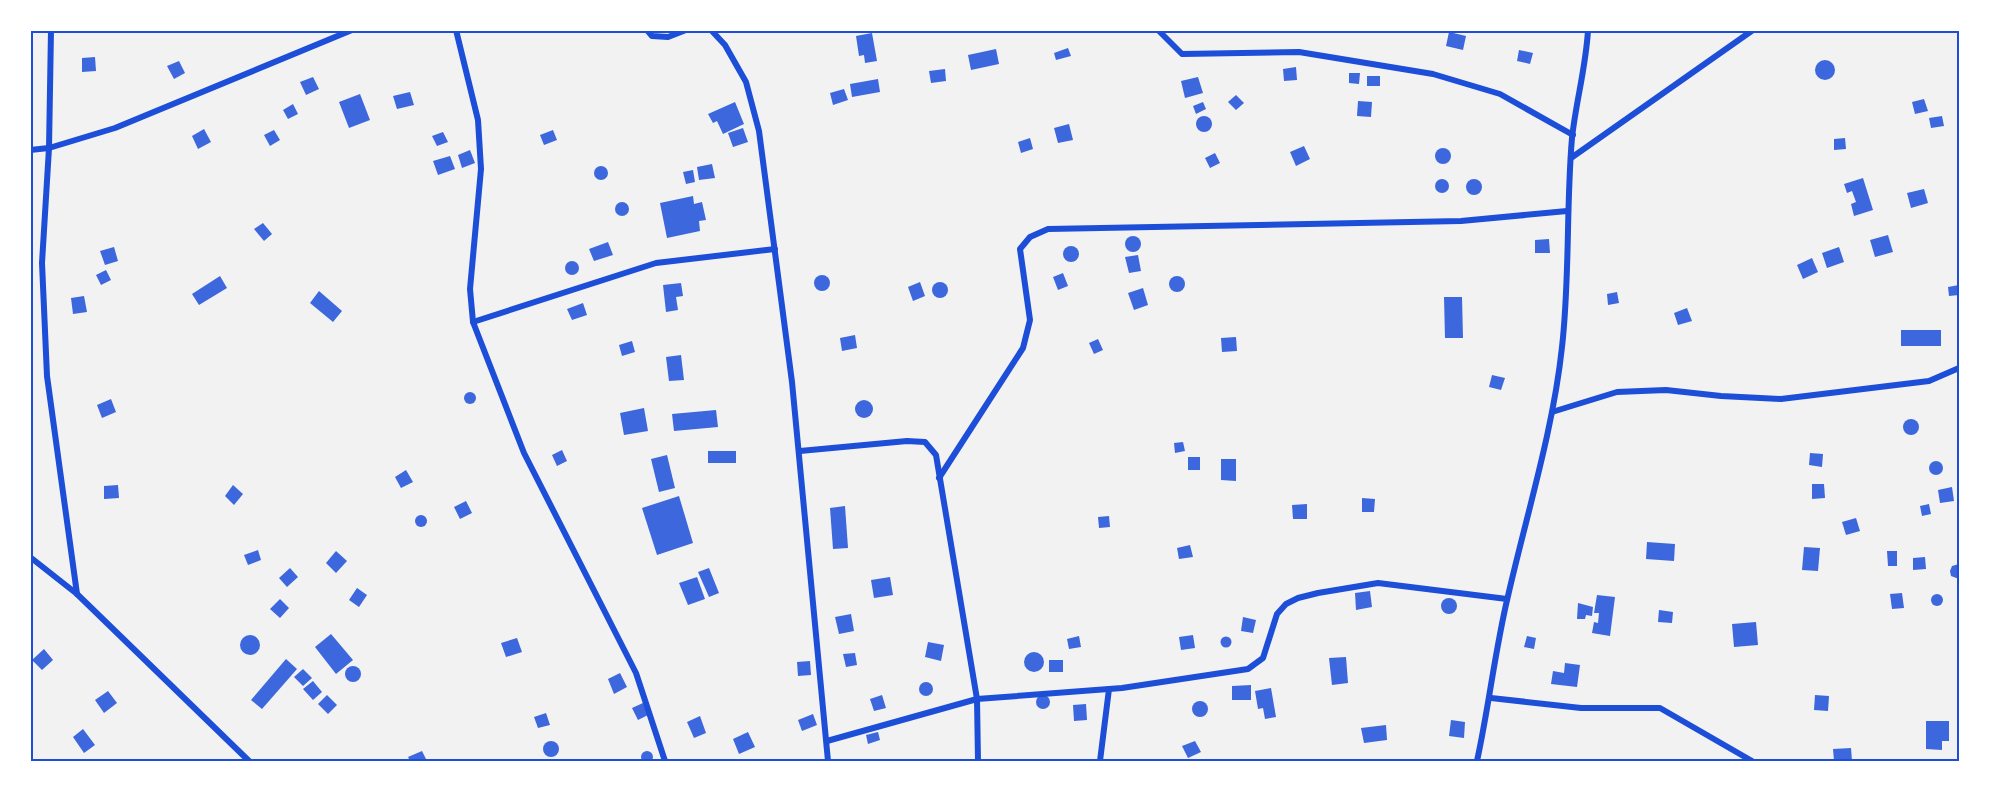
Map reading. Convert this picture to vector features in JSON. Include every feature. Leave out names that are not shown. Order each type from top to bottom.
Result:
[{"type":"street","points":[[51,30],[49,148],[42,263],[47,376],[77,594]]},
{"type":"street","points":[[30,150],[49,148],[115,129],[352,30]]},
{"type":"street","points":[[456,30],[478,120],[482,169],[470,289],[473,322],[524,453],[636,673],[666,761]]},
{"type":"street","points":[[647,30],[652,36],[668,38],[686,30]]},
{"type":"street","points":[[711,30],[725,45],[746,82],[759,131],[800,451],[828,761]]},
{"type":"street","points":[[1158,30],[1182,54],[1299,52],[1433,74],[1500,94],[1573,135]]},
{"type":"street","points":[[1477,761],[1491,698],[1507,599],[1552,412],[1562,348],[1567,285],[1567,211],[1571,158],[1586,63],[1588,30]]},
{"type":"street","points":[[1571,158],[1753,30]]},
{"type":"street","points":[[939,478],[1023,348],[1030,320],[1020,249],[1030,237],[1048,229],[1461,221],[1567,211]]},
{"type":"street","points":[[473,322],[656,262],[775,249]]},
{"type":"street","points":[[1552,412],[1617,392],[1665,390],[1781,399],[1929,381],[1959,368]]},
{"type":"street","points":[[800,451],[907,441],[926,442],[936,455],[976,699],[978,761]]},
{"type":"street","points":[[30,557],[77,594],[249,761]]},
{"type":"street","points":[[827,741],[976,699],[1109,689],[1248,669],[1263,658],[1277,614],[1286,604],[1318,593],[1378,583],[1507,599]]},
{"type":"street","points":[[1100,761],[1109,689]]},
{"type":"street","points":[[1491,698],[1581,708],[1660,708],[1752,761]]},
{"type":"building","points":[[1449,32],[1466,36],[1463,50],[1446,46]]},
{"type":"building","points":[[872,33],[877,61],[865,63],[864,55],[859,56],[856,36]]},
{"type":"building","points":[[1068,48],[1071,56],[1056,60],[1054,53]]},
{"type":"building","points":[[996,49],[999,64],[971,70],[968,55]]},
{"type":"building","points":[[1519,50],[1533,53],[1530,64],[1517,61]]},
{"type":"building","points":[[95,57],[96,71],[82,72],[82,58]]},
{"type":"building","points":[[1825,60],[1832,63],[1835,70],[1832,77],[1825,80],[1818,77],[1815,70],[1818,63]]},
{"type":"building","points":[[179,61],[185,73],[174,79],[167,66]]},
{"type":"building","points":[[1296,67],[1297,80],[1284,81],[1283,69]]},
{"type":"building","points":[[945,69],[946,81],[931,83],[929,71]]},
{"type":"building","points":[[1349,73],[1360,73],[1359,84],[1349,83]]},
{"type":"building","points":[[1367,76],[1380,76],[1380,86],[1367,86]]},
{"type":"building","points":[[313,77],[319,89],[306,95],[300,82]]},
{"type":"building","points":[[1198,77],[1203,93],[1185,98],[1181,81]]},
{"type":"building","points":[[878,79],[880,92],[852,97],[850,84]]},
{"type":"building","points":[[844,89],[848,100],[833,105],[830,93]]},
{"type":"building","points":[[410,92],[414,105],[397,109],[393,96]]},
{"type":"building","points":[[360,94],[370,120],[349,128],[339,102]]},
{"type":"building","points":[[1236,95],[1244,103],[1236,110],[1228,102]]},
{"type":"building","points":[[1924,99],[1928,111],[1915,114],[1912,102]]},
{"type":"building","points":[[1358,101],[1372,102],[1371,117],[1357,116]]},
{"type":"building","points":[[735,102],[744,124],[723,134],[717,121],[713,123],[708,114]]},
{"type":"building","points":[[1203,102],[1206,109],[1196,114],[1193,106]]},
{"type":"building","points":[[293,104],[298,114],[288,119],[283,110]]},
{"type":"building","points":[[1204,116],[1210,118],[1212,124],[1210,130],[1204,132],[1198,130],[1196,124],[1198,118]]},
{"type":"building","points":[[1942,116],[1944,126],[1931,128],[1929,118]]},
{"type":"building","points":[[1069,124],[1073,140],[1058,143],[1054,128]]},
{"type":"building","points":[[743,128],[748,142],[733,147],[728,133]]},
{"type":"building","points":[[204,129],[211,142],[198,149],[192,136]]},
{"type":"building","points":[[274,130],[280,140],[270,146],[264,135]]},
{"type":"building","points":[[553,130],[557,140],[544,145],[540,135]]},
{"type":"building","points":[[443,132],[448,142],[437,146],[432,136]]},
{"type":"building","points":[[1030,138],[1033,149],[1021,153],[1018,142]]},
{"type":"building","points":[[1845,138],[1846,149],[1834,150],[1834,139]]},
{"type":"building","points":[[1304,146],[1310,159],[1296,166],[1290,152]]},
{"type":"building","points":[[1443,148],[1451,156],[1443,164],[1435,156]]},
{"type":"building","points":[[470,150],[475,163],[462,168],[458,155]]},
{"type":"building","points":[[1215,153],[1220,163],[1210,168],[1205,158]]},
{"type":"building","points":[[450,156],[455,169],[438,175],[433,161]]},
{"type":"building","points":[[712,164],[715,178],[699,180],[697,167]]},
{"type":"building","points":[[601,166],[606,168],[608,173],[606,178],[601,180],[596,178],[594,173],[596,168]]},
{"type":"building","points":[[693,170],[695,182],[686,184],[683,172]]},
{"type":"building","points":[[1863,178],[1873,210],[1854,216],[1851,204],[1856,202],[1852,191],[1847,193],[1844,184]]},
{"type":"building","points":[[1439,179],[1445,179],[1449,186],[1445,193],[1439,193],[1435,189],[1435,183]]},
{"type":"building","points":[[1474,179],[1482,187],[1474,195],[1466,187]]},
{"type":"building","points":[[1924,189],[1928,203],[1911,208],[1907,193]]},
{"type":"building","points":[[693,196],[694,204],[702,202],[706,220],[699,221],[700,231],[667,238],[660,203]]},
{"type":"building","points":[[622,202],[627,204],[629,209],[627,214],[622,216],[617,214],[615,209],[617,204]]},
{"type":"building","points":[[263,223],[272,234],[264,241],[254,229]]},
{"type":"building","points":[[1888,235],[1893,252],[1875,257],[1870,240]]},
{"type":"building","points":[[1130,236],[1136,236],[1141,244],[1139,250],[1130,252],[1125,247],[1125,241]]},
{"type":"building","points":[[1549,239],[1550,253],[1535,253],[1535,240]]},
{"type":"building","points":[[608,242],[613,255],[594,261],[589,249]]},
{"type":"building","points":[[1071,246],[1077,248],[1079,254],[1077,260],[1071,262],[1065,260],[1063,254],[1065,248]]},
{"type":"building","points":[[114,247],[118,261],[105,265],[100,251]]},
{"type":"building","points":[[1839,247],[1844,262],[1827,268],[1822,253]]},
{"type":"building","points":[[1138,255],[1141,271],[1129,273],[1125,257]]},
{"type":"building","points":[[1812,258],[1818,272],[1803,279],[1797,265]]},
{"type":"building","points":[[572,261],[577,263],[579,268],[577,273],[572,275],[567,273],[565,268],[567,263]]},
{"type":"building","points":[[106,270],[111,280],[101,285],[96,275]]},
{"type":"building","points":[[1063,273],[1068,286],[1058,290],[1053,277]]},
{"type":"building","points":[[819,275],[825,275],[830,283],[828,289],[819,291],[814,286],[814,280]]},
{"type":"building","points":[[220,276],[227,288],[199,305],[192,294]]},
{"type":"building","points":[[1177,276],[1183,278],[1185,284],[1183,290],[1177,292],[1171,290],[1169,284],[1171,278]]},
{"type":"building","points":[[920,282],[925,296],[913,301],[908,287]]},
{"type":"building","points":[[940,282],[948,290],[940,298],[932,290]]},
{"type":"building","points":[[681,283],[683,296],[676,297],[678,310],[666,312],[663,285]]},
{"type":"building","points":[[1959,285],[1959,295],[1949,296],[1948,287]]},
{"type":"building","points":[[1143,288],[1148,305],[1134,310],[1128,293]]},
{"type":"building","points":[[319,291],[342,311],[333,322],[310,303]]},
{"type":"building","points":[[1617,292],[1619,303],[1608,305],[1607,294]]},
{"type":"building","points":[[84,296],[87,312],[73,314],[71,298]]},
{"type":"building","points":[[1444,297],[1462,297],[1463,338],[1445,338]]},
{"type":"building","points":[[583,303],[587,315],[572,320],[567,309]]},
{"type":"building","points":[[1687,308],[1692,321],[1678,325],[1674,313]]},
{"type":"building","points":[[1901,330],[1941,330],[1941,346],[1901,346]]},
{"type":"building","points":[[855,335],[857,348],[842,351],[840,338]]},
{"type":"building","points":[[1236,337],[1237,351],[1222,352],[1221,338]]},
{"type":"building","points":[[1098,339],[1103,350],[1094,354],[1089,343]]},
{"type":"building","points":[[632,341],[635,352],[622,356],[619,345]]},
{"type":"building","points":[[681,355],[684,380],[669,381],[666,357]]},
{"type":"building","points":[[1492,375],[1505,378],[1501,390],[1489,387]]},
{"type":"building","points":[[470,392],[476,398],[470,404],[464,398]]},
{"type":"building","points":[[111,399],[116,412],[102,418],[97,405]]},
{"type":"building","points":[[864,400],[870,403],[873,409],[870,415],[864,418],[858,415],[855,409],[858,403]]},
{"type":"building","points":[[644,408],[648,431],[624,435],[620,413]]},
{"type":"building","points":[[716,410],[718,427],[674,431],[672,414]]},
{"type":"building","points":[[1911,419],[1919,427],[1911,435],[1903,427]]},
{"type":"building","points":[[1183,442],[1185,451],[1175,453],[1174,443]]},
{"type":"building","points":[[562,450],[567,461],[557,466],[552,455]]},
{"type":"building","points":[[708,451],[736,451],[736,463],[708,463]]},
{"type":"building","points":[[1810,453],[1823,454],[1822,467],[1809,465]]},
{"type":"building","points":[[667,455],[675,488],[659,492],[651,459]]},
{"type":"building","points":[[1188,457],[1200,457],[1200,470],[1188,470]]},
{"type":"building","points":[[1221,459],[1236,459],[1236,481],[1221,480]]},
{"type":"building","points":[[1933,461],[1939,461],[1943,468],[1939,475],[1933,475],[1929,471],[1929,465]]},
{"type":"building","points":[[406,470],[413,482],[401,488],[395,477]]},
{"type":"building","points":[[1812,484],[1824,484],[1825,498],[1812,499]]},
{"type":"building","points":[[118,485],[119,498],[104,499],[104,486]]},
{"type":"building","points":[[233,485],[243,494],[234,505],[225,496]]},
{"type":"building","points":[[1952,487],[1954,501],[1940,503],[1938,490]]},
{"type":"building","points":[[679,496],[693,543],[657,555],[642,508]]},
{"type":"building","points":[[1362,498],[1375,499],[1374,512],[1362,512]]},
{"type":"building","points":[[466,501],[472,513],[460,519],[454,507]]},
{"type":"building","points":[[1307,504],[1307,519],[1293,519],[1292,505]]},
{"type":"building","points":[[1929,504],[1931,514],[1922,516],[1920,506]]},
{"type":"building","points":[[845,506],[848,548],[833,549],[830,508]]},
{"type":"building","points":[[423,515],[427,521],[423,527],[419,527],[415,519]]},
{"type":"building","points":[[1109,516],[1110,527],[1099,528],[1098,517]]},
{"type":"building","points":[[1856,518],[1860,531],[1846,535],[1842,522]]},
{"type":"building","points":[[1647,542],[1675,544],[1674,561],[1646,559]]},
{"type":"building","points":[[1190,545],[1193,557],[1179,559],[1177,548]]},
{"type":"building","points":[[1804,547],[1820,548],[1818,571],[1802,570]]},
{"type":"building","points":[[258,550],[261,560],[248,565],[244,555]]},
{"type":"building","points":[[336,551],[347,561],[336,573],[326,563]]},
{"type":"building","points":[[1887,551],[1897,551],[1897,566],[1888,566]]},
{"type":"building","points":[[1925,557],[1926,569],[1913,570],[1913,558]]},
{"type":"building","points":[[1959,564],[1959,579],[1951,576],[1950,571],[1952,566]]},
{"type":"building","points":[[290,568],[298,577],[287,587],[279,578]]},
{"type":"building","points":[[709,568],[719,593],[709,597],[698,572]]},
{"type":"building","points":[[697,577],[705,599],[688,605],[679,583]]},
{"type":"building","points":[[890,577],[893,595],[874,598],[871,580]]},
{"type":"building","points":[[357,588],[367,595],[359,607],[349,600]]},
{"type":"building","points":[[1370,591],[1372,607],[1356,610],[1355,593]]},
{"type":"building","points":[[1902,593],[1904,608],[1892,609],[1890,594]]},
{"type":"building","points":[[1939,594],[1943,600],[1939,606],[1935,606],[1931,598]]},
{"type":"building","points":[[1597,595],[1615,597],[1610,636],[1592,633],[1594,622],[1598,623],[1599,613],[1594,613]]},
{"type":"building","points":[[1449,598],[1455,600],[1457,606],[1455,612],[1449,614],[1443,612],[1441,606],[1443,600]]},
{"type":"building","points":[[280,599],[289,608],[280,618],[270,609]]},
{"type":"building","points":[[1578,603],[1593,607],[1592,616],[1586,615],[1585,619],[1577,619]]},
{"type":"building","points":[[1659,610],[1673,612],[1672,623],[1658,622]]},
{"type":"building","points":[[851,614],[854,631],[839,634],[835,617]]},
{"type":"building","points":[[1243,617],[1256,620],[1253,633],[1241,631]]},
{"type":"building","points":[[1756,622],[1758,645],[1734,647],[1732,624]]},
{"type":"building","points":[[331,634],[353,660],[336,674],[315,647]]},
{"type":"building","points":[[250,635],[257,638],[260,645],[257,652],[250,655],[243,652],[240,645],[243,638]]},
{"type":"building","points":[[1193,635],[1195,648],[1181,650],[1179,637]]},
{"type":"building","points":[[1079,636],[1081,647],[1069,649],[1067,639]]},
{"type":"building","points":[[1226,636],[1232,642],[1226,648],[1220,642]]},
{"type":"building","points":[[1527,636],[1536,638],[1534,649],[1524,647]]},
{"type":"building","points":[[517,638],[522,652],[506,657],[501,643]]},
{"type":"building","points":[[928,642],[944,645],[941,661],[925,657]]},
{"type":"building","points":[[44,649],[53,660],[42,670],[32,660]]},
{"type":"building","points":[[1034,652],[1041,655],[1044,662],[1041,669],[1034,672],[1027,669],[1024,662],[1027,655]]},
{"type":"building","points":[[855,653],[857,665],[846,667],[843,654]]},
{"type":"building","points":[[1346,657],[1348,683],[1332,685],[1329,658]]},
{"type":"building","points":[[286,659],[297,669],[262,709],[251,700]]},
{"type":"building","points":[[1049,660],[1063,660],[1063,672],[1049,672]]},
{"type":"building","points":[[810,661],[811,675],[798,676],[797,662]]},
{"type":"building","points":[[1565,663],[1580,665],[1577,687],[1551,684],[1553,671],[1564,673]]},
{"type":"building","points":[[353,666],[361,674],[353,682],[345,674]]},
{"type":"building","points":[[303,669],[312,678],[303,686],[294,677]]},
{"type":"building","points":[[620,673],[627,687],[614,694],[608,679]]},
{"type":"building","points":[[313,681],[322,692],[313,700],[303,689]]},
{"type":"building","points":[[923,682],[929,682],[933,689],[929,696],[923,696],[919,692],[919,686]]},
{"type":"building","points":[[1251,685],[1251,700],[1232,700],[1232,686]]},
{"type":"building","points":[[1271,688],[1276,717],[1265,719],[1263,708],[1258,709],[1255,691]]},
{"type":"building","points":[[108,691],[117,703],[104,713],[95,700]]},
{"type":"building","points":[[327,695],[337,705],[328,714],[318,704]]},
{"type":"building","points":[[882,695],[886,708],[874,711],[870,699]]},
{"type":"building","points":[[1040,695],[1046,695],[1050,702],[1046,709],[1040,709],[1036,705],[1036,699]]},
{"type":"building","points":[[1815,695],[1829,696],[1828,711],[1814,710]]},
{"type":"building","points":[[1200,701],[1208,709],[1200,717],[1192,709]]},
{"type":"building","points":[[643,703],[648,715],[638,720],[632,708]]},
{"type":"building","points":[[1086,704],[1087,720],[1074,721],[1073,705]]},
{"type":"building","points":[[546,713],[550,725],[538,728],[534,717]]},
{"type":"building","points":[[813,714],[817,725],[802,731],[798,720]]},
{"type":"building","points":[[700,716],[706,733],[694,738],[687,722]]},
{"type":"building","points":[[1451,720],[1465,722],[1464,738],[1449,736]]},
{"type":"building","points":[[1926,721],[1949,721],[1949,741],[1942,741],[1942,750],[1926,749]]},
{"type":"building","points":[[1386,725],[1387,740],[1364,743],[1361,728]]},
{"type":"building","points":[[83,729],[95,745],[84,753],[73,737]]},
{"type":"building","points":[[748,732],[755,747],[739,754],[733,739]]},
{"type":"building","points":[[878,732],[880,740],[868,744],[866,735]]},
{"type":"building","points":[[551,741],[559,749],[551,757],[543,749]]},
{"type":"building","points":[[1195,741],[1201,752],[1188,758],[1182,746]]},
{"type":"building","points":[[1851,748],[1852,761],[1834,761],[1833,749]]},
{"type":"building","points":[[422,751],[427,761],[410,761],[408,757]]},
{"type":"building","points":[[649,751],[653,757],[649,763],[645,763],[641,755]]}]
